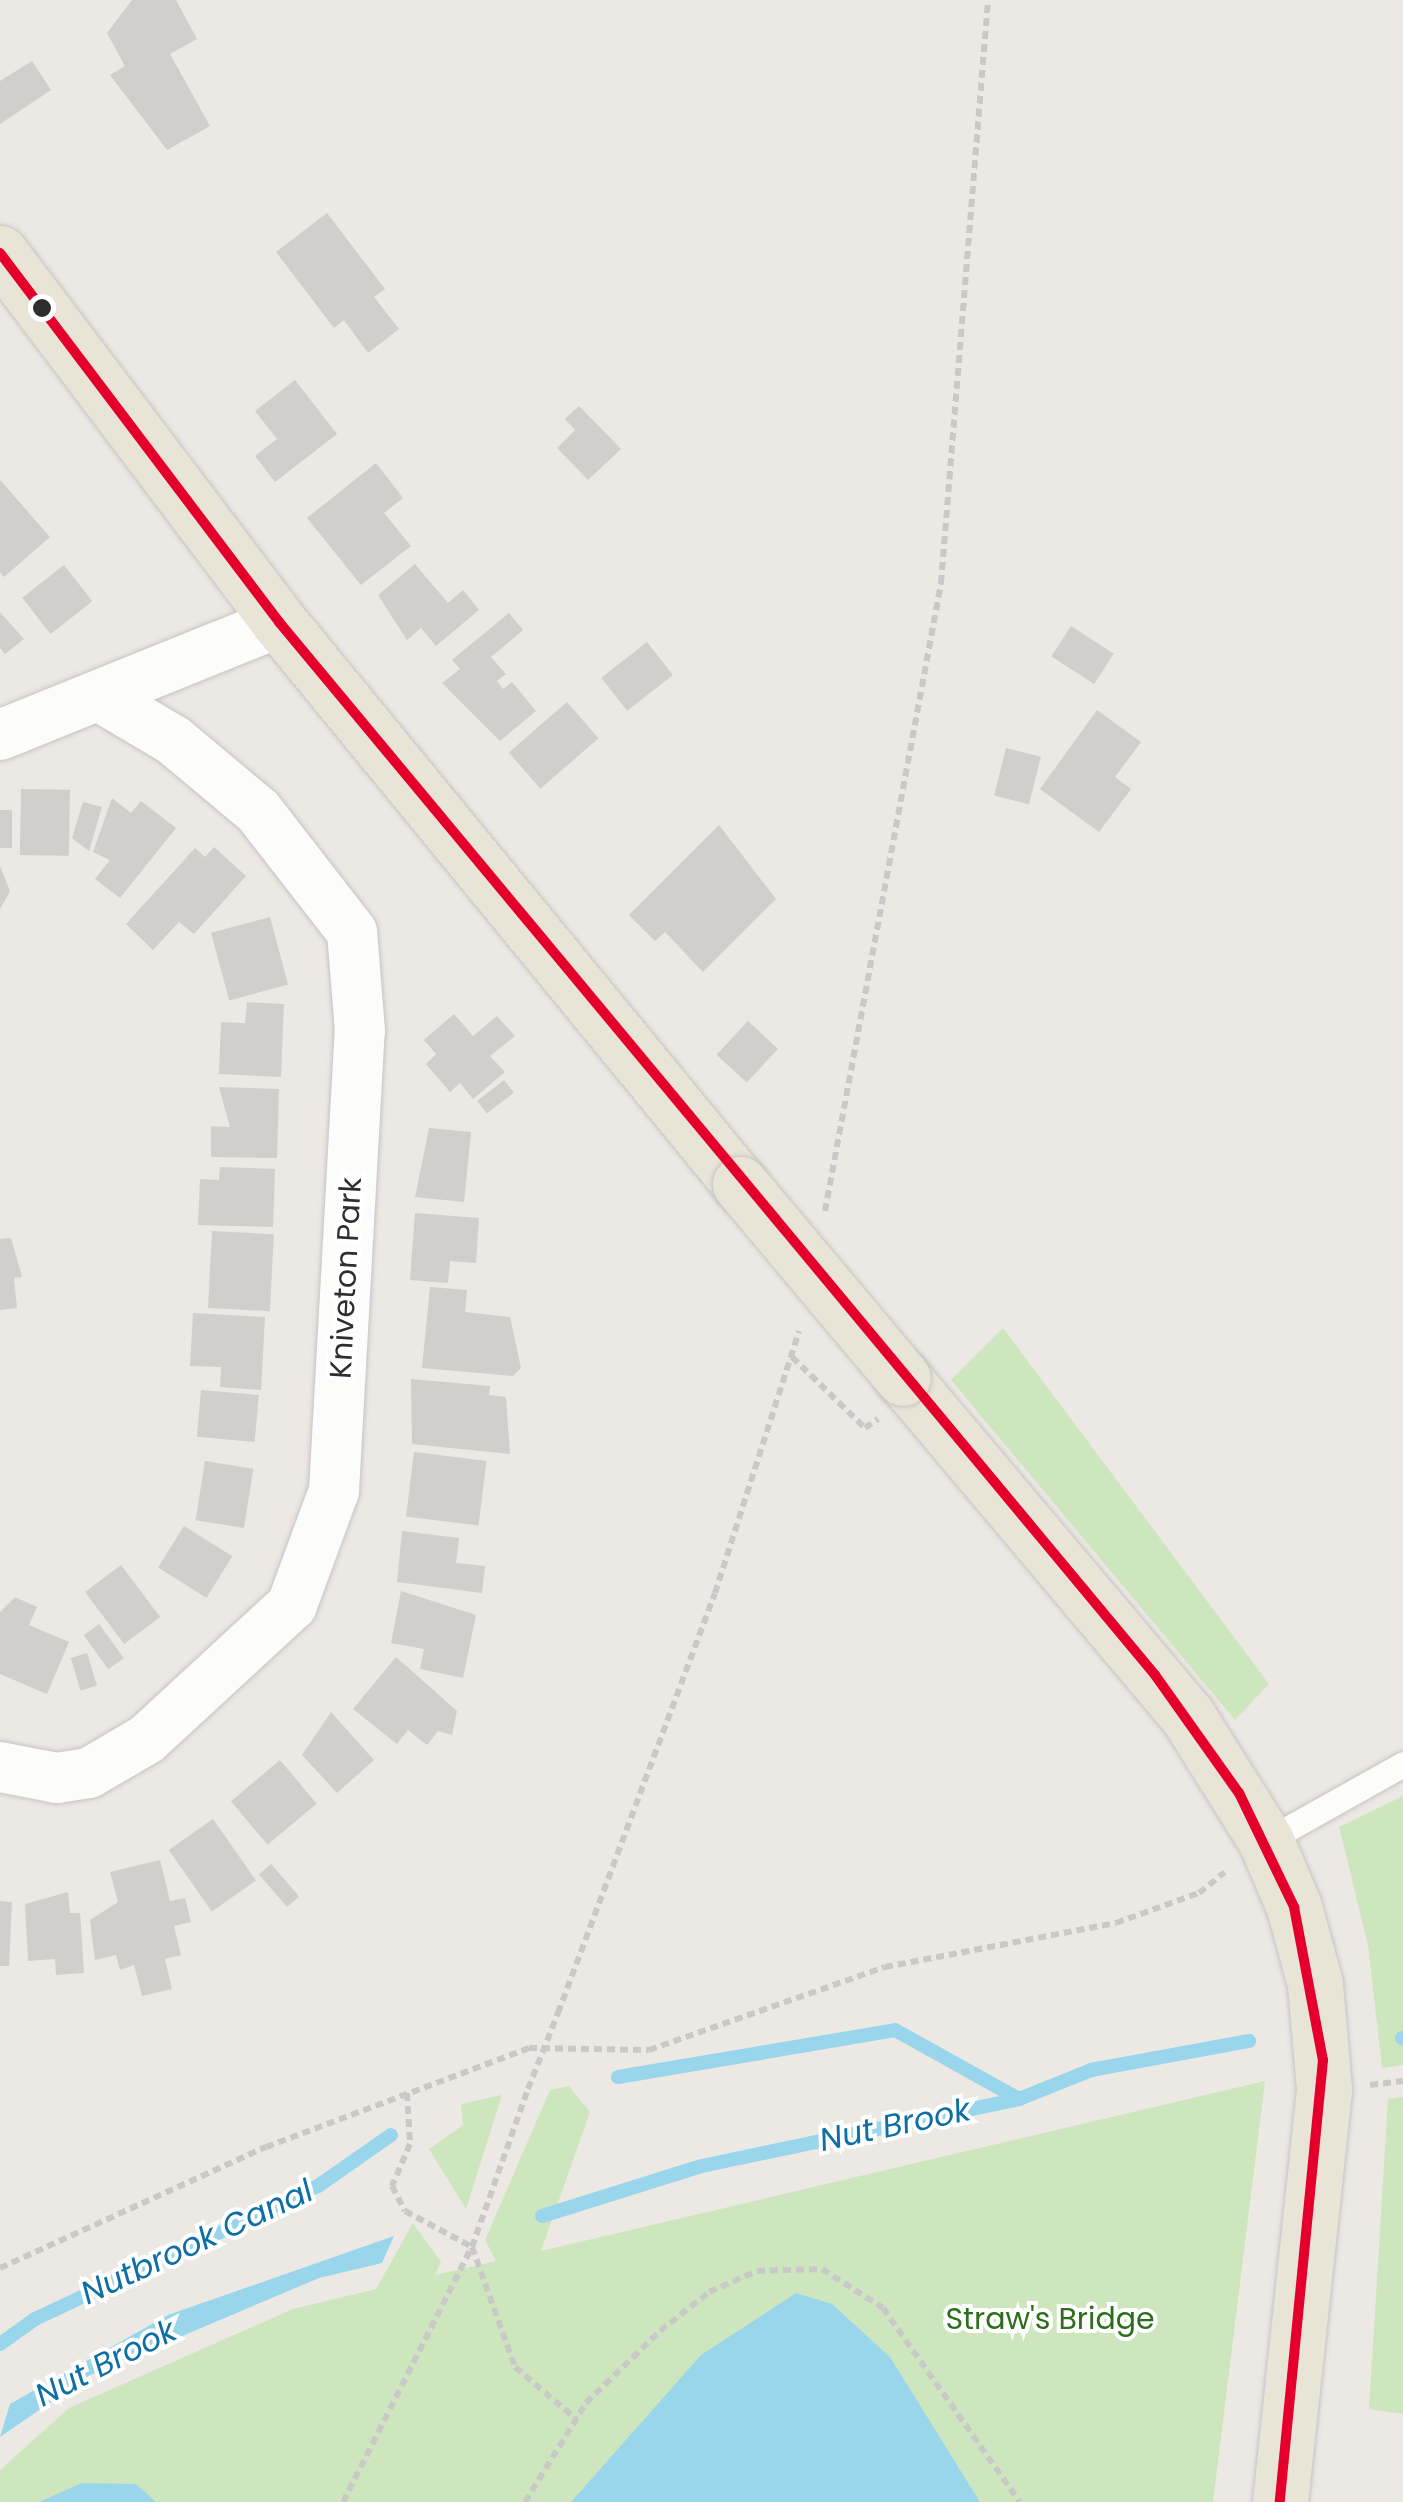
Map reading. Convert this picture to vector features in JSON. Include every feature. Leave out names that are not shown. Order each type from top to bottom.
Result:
[{"type":"main road","points":[[0,252],[280,622],[740,1184],[892,1398],[1154,1676],[1266,1840],[1315,1984],[1324,2090],[1280,2502]]},
{"type":"street","points":[[0,735],[102,698],[280,622]]},
{"type":"street","name":"Kniveton Park","points":[[0,1766],[57,1778],[89,1774],[147,1740],[292,1606],[334,1491],[360,1031],[352,932],[258,811],[173,740],[102,698]]},
{"type":"lane","points":[[1266,1840],[1403,1764]]},
{"type":"path","points":[[824,1220],[941,583],[988,0]]},
{"type":"path","points":[[342,2502],[472,2247],[792,1357],[804,1310]]},
{"type":"path","points":[[792,1357],[865,1428],[892,1398]]},
{"type":"path","points":[[0,2268],[407,2093],[529,2048],[649,2050],[885,1967],[1116,1923],[1199,1892],[1266,1840]]},
{"type":"path","points":[[407,2093],[410,2144],[392,2186],[406,2211],[472,2247],[515,2367],[576,2419]]},
{"type":"path","points":[[525,2502],[576,2419],[709,2292],[757,2272],[822,2269],[883,2308],[1020,2502]]},
{"type":"green space","points":[[1003,1328],[1269,1684],[1235,1720],[951,1380]]},
{"type":"green space","points":[[1403,1796],[1403,2065],[1382,2068],[1368,1945],[1339,1827]]},
{"type":"green space","name":"Straw's Bridge","points":[[1265,2081],[1213,2502],[0,2502],[0,2470],[69,2408],[293,2309],[376,2289],[413,2223],[441,2262],[435,2275],[496,2261],[485,2240],[550,2090],[569,2086],[590,2112],[541,2251]]},
{"type":"green space","points":[[502,2095],[466,2209],[429,2149],[463,2125],[461,2104]]},
{"type":"green space","points":[[1403,2097],[1403,2414],[1369,2409],[1388,2099]]},
{"type":"water","points":[[394,2236],[382,2263],[319,2278],[90,2375],[0,2437],[10,2404],[168,2315]]},
{"type":"water","points":[[796,2293],[832,2304],[890,2357],[980,2502],[571,2502],[701,2355]]},
{"type":"water","points":[[82,2483],[136,2484],[156,2502],[39,2502]]},
{"type":"building","points":[[132,0],[176,0],[197,39],[170,54],[210,126],[167,150],[110,75],[125,66],[107,33]]},
{"type":"building","points":[[32,61],[51,90],[0,124],[0,81]]},
{"type":"building","points":[[327,213],[385,289],[374,297],[399,329],[368,353],[344,320],[334,328],[276,252]]},
{"type":"building","points":[[295,380],[337,434],[275,482],[255,456],[277,439],[255,411]]},
{"type":"building","points":[[579,406],[621,449],[588,480],[557,448],[575,430],[565,419]]},
{"type":"building","points":[[376,463],[403,498],[384,513],[411,546],[361,585],[307,518]]},
{"type":"building","points":[[0,480],[50,537],[4,577],[0,572]]},
{"type":"building","points":[[415,564],[448,603],[463,590],[479,610],[436,646],[421,628],[407,640],[378,595]]},
{"type":"building","points":[[64,565],[92,601],[51,634],[22,598]]},
{"type":"building","points":[[0,612],[24,639],[5,654],[0,648]]},
{"type":"building","points":[[509,613],[523,630],[491,657],[506,674],[497,681],[503,689],[512,682],[536,711],[500,741],[442,683],[460,669],[452,660]]},
{"type":"building","points":[[1071,626],[1114,654],[1094,684],[1051,656]]},
{"type":"building","points":[[647,642],[673,675],[627,711],[601,678]]},
{"type":"building","points":[[567,702],[598,738],[540,789],[509,753]]},
{"type":"building","points":[[1097,710],[1141,742],[1115,777],[1131,789],[1099,832],[1040,789]]},
{"type":"building","points":[[1006,748],[1041,757],[1029,804],[994,796]]},
{"type":"building","points":[[21,789],[70,790],[69,856],[20,855]]},
{"type":"building","points":[[112,798],[131,813],[141,801],[176,828],[120,898],[95,879],[110,860],[93,852]]},
{"type":"building","points":[[83,802],[102,807],[89,851],[72,838]]},
{"type":"building","points":[[0,810],[12,810],[12,848],[0,848]]},
{"type":"building","points":[[719,825],[776,899],[703,972],[665,932],[655,941],[629,915]]},
{"type":"building","points":[[214,847],[246,876],[194,934],[179,922],[153,950],[126,924],[195,848],[205,857]]},
{"type":"building","points":[[0,866],[10,891],[0,909]]},
{"type":"building","points":[[270,917],[288,985],[229,1000],[211,933]]},
{"type":"building","points":[[247,1002],[284,1004],[281,1077],[219,1074],[221,1022],[245,1023]]},
{"type":"building","points":[[454,1014],[473,1036],[497,1016],[515,1036],[490,1056],[505,1072],[473,1099],[460,1083],[450,1092],[426,1064],[436,1054],[424,1040]]},
{"type":"building","points":[[748,1021],[778,1049],[747,1083],[717,1055]]},
{"type":"building","points":[[504,1080],[514,1093],[487,1114],[477,1101]]},
{"type":"building","points":[[219,1087],[279,1089],[277,1158],[211,1157],[211,1126],[230,1127]]},
{"type":"building","points":[[429,1128],[471,1132],[464,1202],[415,1197]]},
{"type":"building","points":[[220,1167],[275,1169],[273,1227],[198,1225],[200,1179],[219,1180]]},
{"type":"building","points":[[415,1213],[479,1218],[476,1263],[450,1261],[448,1283],[410,1280]]},
{"type":"building","points":[[212,1231],[274,1234],[270,1311],[208,1308]]},
{"type":"building","points":[[11,1238],[22,1277],[14,1278],[17,1308],[0,1310],[0,1239]]},
{"type":"building","points":[[430,1287],[467,1290],[465,1312],[510,1317],[521,1368],[513,1376],[422,1368]]},
{"type":"building","points":[[193,1313],[265,1317],[261,1390],[220,1387],[221,1367],[190,1366]]},
{"type":"building","points":[[411,1379],[490,1386],[489,1395],[506,1397],[510,1454],[412,1444]]},
{"type":"building","points":[[201,1390],[259,1395],[255,1442],[197,1437]]},
{"type":"building","points":[[414,1452],[486,1461],[479,1525],[406,1517]]},
{"type":"building","points":[[205,1461],[253,1469],[244,1528],[196,1520]]},
{"type":"building","points":[[184,1526],[232,1556],[206,1598],[158,1568]]},
{"type":"building","points":[[402,1531],[459,1538],[456,1563],[485,1566],[482,1593],[397,1582]]},
{"type":"building","points":[[121,1565],[160,1617],[124,1644],[85,1592]]},
{"type":"building","points":[[401,1591],[476,1615],[463,1678],[420,1669],[424,1649],[391,1643]]},
{"type":"building","points":[[15,1597],[37,1607],[29,1625],[69,1642],[47,1694],[0,1674],[0,1612]]},
{"type":"building","points":[[99,1624],[124,1658],[108,1669],[84,1635]]},
{"type":"building","points":[[87,1653],[97,1686],[81,1690],[71,1658]]},
{"type":"building","points":[[396,1657],[457,1711],[452,1735],[438,1731],[427,1745],[408,1730],[397,1744],[353,1709]]},
{"type":"building","points":[[331,1712],[374,1760],[337,1793],[302,1755]]},
{"type":"building","points":[[280,1760],[317,1804],[268,1845],[231,1801]]},
{"type":"building","points":[[213,1819],[256,1880],[212,1911],[169,1850]]},
{"type":"building","points":[[160,1860],[170,1901],[185,1898],[191,1922],[174,1926],[181,1955],[165,1959],[172,1989],[142,1996],[134,1965],[120,1970],[116,1955],[95,1960],[90,1920],[118,1902],[110,1872]]},
{"type":"building","points":[[271,1864],[299,1896],[287,1907],[259,1874]]},
{"type":"building","points":[[68,1892],[70,1913],[80,1913],[84,1973],[56,1975],[55,1959],[28,1961],[25,1904]]},
{"type":"building","points":[[0,1901],[12,1902],[9,1966],[0,1966]]},
{"type":"waterway","name":"Nutbrook Canal","points":[[618,2077],[895,2030],[1019,2099]]},
{"type":"waterway","name":"Nut Brook","points":[[542,2216],[702,2166],[1019,2099],[1091,2070],[1249,2041]]},
{"type":"waterway","name":"Nutbrook Canal","points":[[0,2344],[35,2319],[318,2186],[391,2135]]},
{"type":"transit line","points":[[0,253],[279,622],[1155,1675],[1239,1793],[1294,1907],[1323,2060],[1280,2502]]}]
